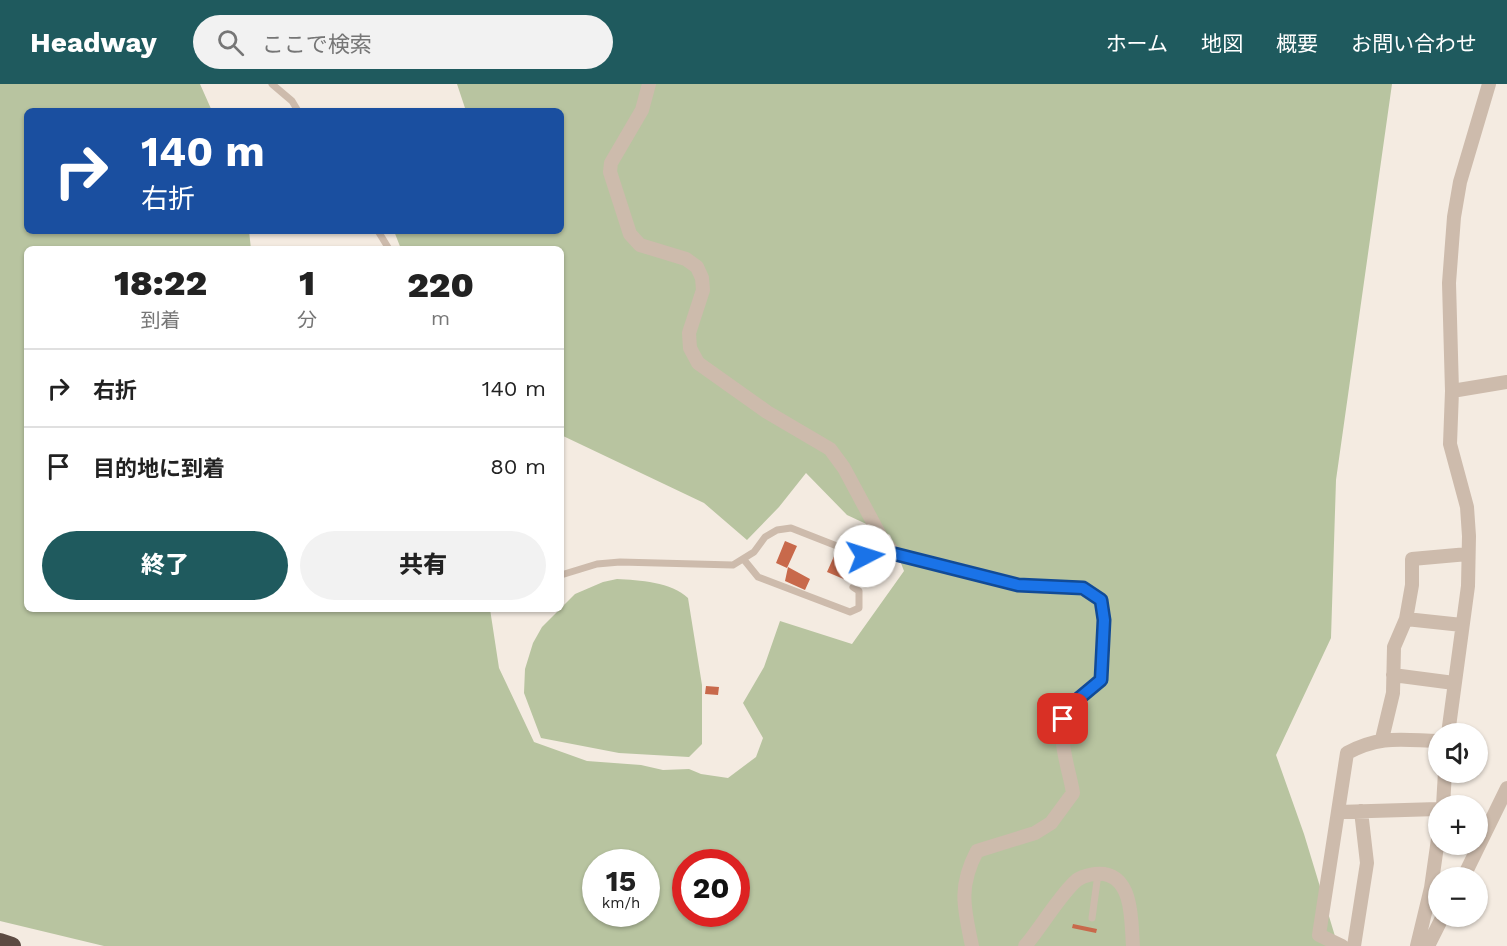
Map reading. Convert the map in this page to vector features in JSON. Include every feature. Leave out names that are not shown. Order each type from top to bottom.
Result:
[{"type":"highway","points":[[0,942],[12,946]]},
{"type":"street","points":[[649,84],[642,110],[611,163],[610,172],[630,234],[640,245],[686,260],[697,267],[702,278],[702,290],[689,333],[690,348],[698,363],[767,412],[830,449],[844,468],[882,539],[895,554],[1018,585],[1083,588],[1101,600],[1104,620],[1101,680],[1071,705],[1063,719],[1063,744],[1073,793],[1050,823],[1035,833],[977,851],[963,883],[965,915],[972,946]]},
{"type":"street","points":[[1449,723],[1468,586],[1468,554],[1467,507],[1450,444],[1452,391],[1449,283],[1454,217],[1460,182],[1489,84]]},
{"type":"street","points":[[1452,391],[1507,382]]},
{"type":"street","points":[[1382,739],[1393,693],[1394,647],[1406,619],[1412,585],[1412,559],[1468,554]]},
{"type":"street","points":[[1406,619],[1462,625]]},
{"type":"street","points":[[1393,675],[1454,683]]},
{"type":"street","points":[[1342,946],[1319,935],[1347,753],[1369,741],[1382,739],[1428,741]]},
{"type":"street","points":[[1468,867],[1507,788]]},
{"type":"street","points":[[1338,812],[1428,809]]},
{"type":"street","points":[[1354,946],[1367,864],[1361,811]]},
{"type":"street","points":[[1417,946],[1431,888],[1436,855]]},
{"type":"street","points":[[1025,946],[1077,880],[1098,873],[1110,875],[1122,885],[1130,906],[1133,946]]},
{"type":"street","points":[[1428,946],[1438,927]]},
{"type":"lane","points":[[272,84],[292,101],[296,108]]},
{"type":"lane","points":[[564,574],[597,564],[733,565],[745,561],[765,537],[777,530],[791,528],[865,556],[895,554]]},
{"type":"lane","points":[[745,561],[759,577],[850,612],[859,608],[861,597],[859,591],[853,587]]},
{"type":"lane","points":[[1092,918],[1098,873]]},
{"type":"green space","points":[[0,84],[200,84],[211,108],[24,108],[24,234],[249,234],[251,246],[24,246],[24,612],[490,612],[499,668],[534,742],[587,761],[641,765],[663,770],[689,769],[701,774],[728,778],[756,757],[763,738],[743,703],[764,667],[780,621],[852,644],[904,571],[890,535],[847,515],[806,473],[779,507],[747,540],[704,503],[564,436],[564,246],[400,246],[395,234],[564,234],[564,108],[465,108],[457,84],[1392,84],[1336,480],[1331,638],[1276,755],[1304,834],[1338,946],[104,946],[0,921]]},
{"type":"green space","points":[[617,579],[645,581],[673,588],[688,598],[702,685],[702,744],[689,757],[619,753],[541,738],[524,693],[525,669],[533,643],[542,627],[557,612],[564,612],[564,605],[575,594],[603,582]]},
{"type":"building","points":[[785,541],[797,546],[787,568],[776,563]]},
{"type":"building","points":[[835,554],[854,562],[846,580],[827,572]]},
{"type":"building","points":[[788,567],[810,579],[805,590],[785,581]]},
{"type":"building","points":[[706,686],[719,687],[718,695],[705,694]]},
{"type":"building","points":[[1073,924],[1097,929],[1096,933],[1072,928]]},
{"type":"route","points":[[865,556],[895,554],[914,557],[1018,585],[1083,588],[1101,600],[1104,620],[1100,661],[1101,680],[1071,705],[1063,719]]}]
